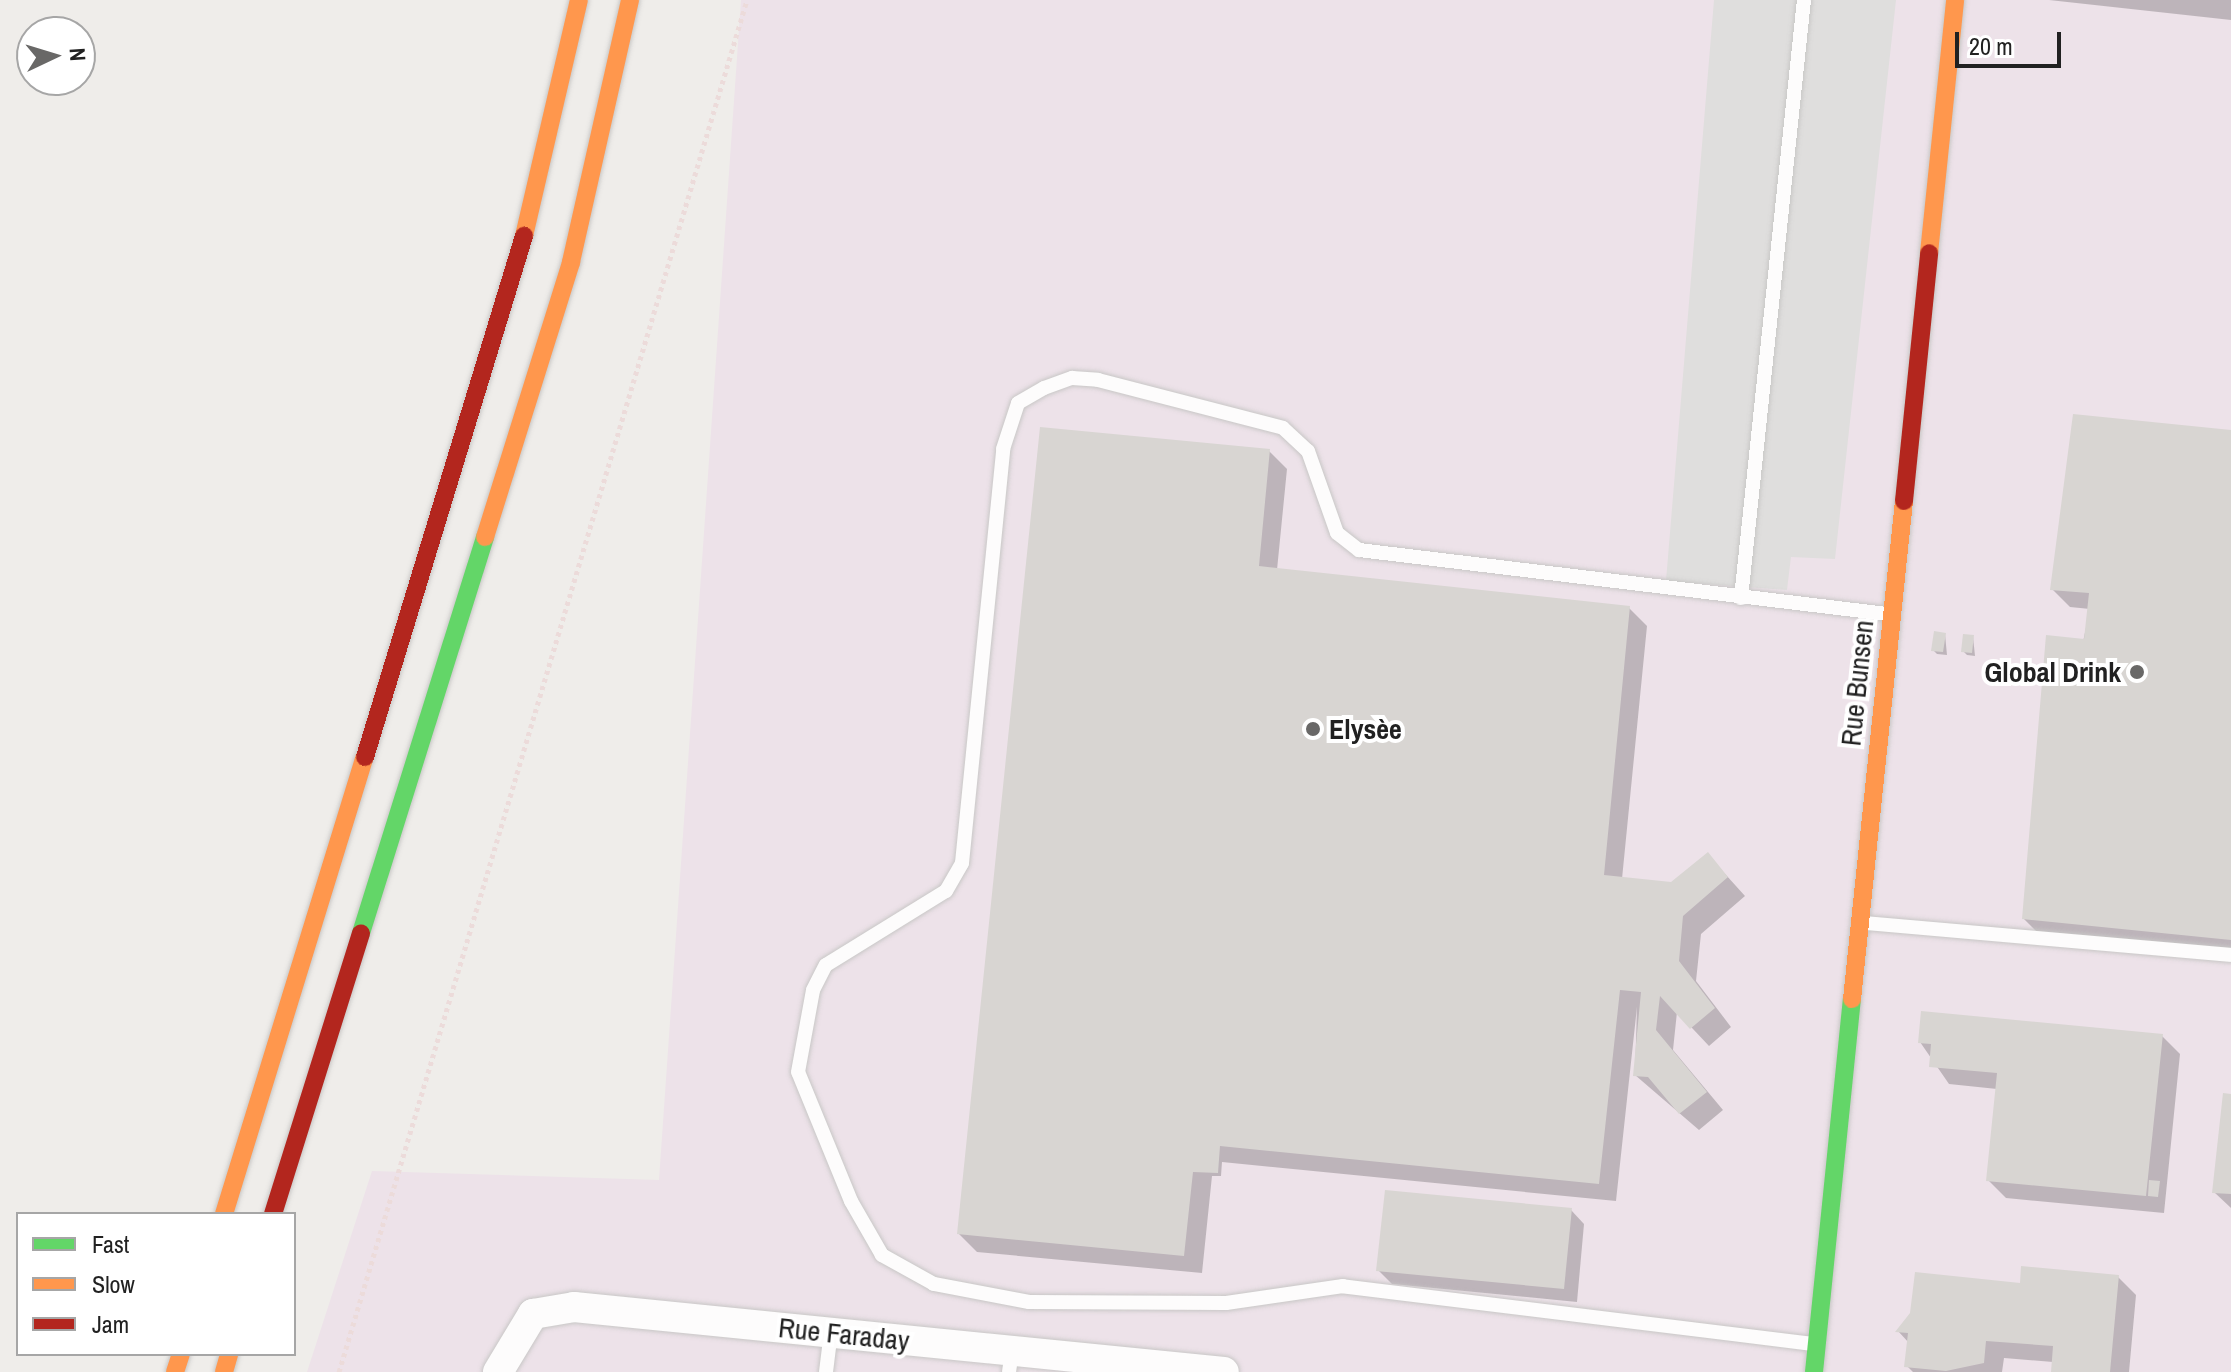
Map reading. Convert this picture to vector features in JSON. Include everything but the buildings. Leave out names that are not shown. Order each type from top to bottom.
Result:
[{"type":"main road","points":[[225,1212],[521,250],[579,0]]},
{"type":"main road","points":[[274,1212],[571,262],[630,0]]},
{"type":"main road","name":"Rue Bunsen","points":[[1814,1372],[1955,0]]},
{"type":"street","name":"Rue Faraday","points":[[498,1372],[533,1314],[574,1307],[831,1333],[1011,1361],[1224,1372]]},
{"type":"lane","points":[[1741,598],[1804,0]]},
{"type":"lane","points":[[1817,1344],[1343,1286],[1226,1303],[1029,1302],[934,1284],[882,1255],[851,1201],[798,1072],[813,990],[826,965],[946,891],[962,863],[1003,449],[1018,403],[1044,388],[1072,378],[1098,380],[1283,428],[1308,451],[1337,533],[1359,550],[1892,615]]},
{"type":"lane","points":[[1860,922],[2231,955]]},
{"type":"lane","points":[[826,1372],[831,1333]]},
{"type":"path","points":[[339,1372],[747,0]]},
{"type":"shaded area","points":[[741,0],[2231,0],[2231,1372],[307,1372],[372,1171],[659,1180]]},
{"type":"shaded area","points":[[1714,0],[1896,0],[1835,559],[1791,557],[1787,590],[1666,581]]},
{"type":"traffic: fast","points":[[361,933],[485,537]]},
{"type":"traffic: fast","points":[[1814,1372],[1852,999]]},
{"type":"traffic: slow","points":[[524,236],[579,0]]},
{"type":"traffic: slow","points":[[485,537],[571,262],[630,0]]},
{"type":"traffic: slow","points":[[1929,253],[1955,0]]},
{"type":"traffic: slow","points":[[1852,999],[1904,501]]},
{"type":"traffic: slow","points":[[225,1212],[365,757]]},
{"type":"traffic: slow","points":[[175,1372],[180,1356]]},
{"type":"traffic: slow","points":[[224,1372],[228,1356]]},
{"type":"traffic: jam","points":[[365,757],[524,236]]},
{"type":"traffic: jam","points":[[1904,501],[1929,253]]},
{"type":"traffic: jam","points":[[274,1212],[361,933]]},
{"type":"place","name":"Global Drink","points":[[2137,672]]},
{"type":"place","name":"Elysèe","points":[[1313,729]]}]
